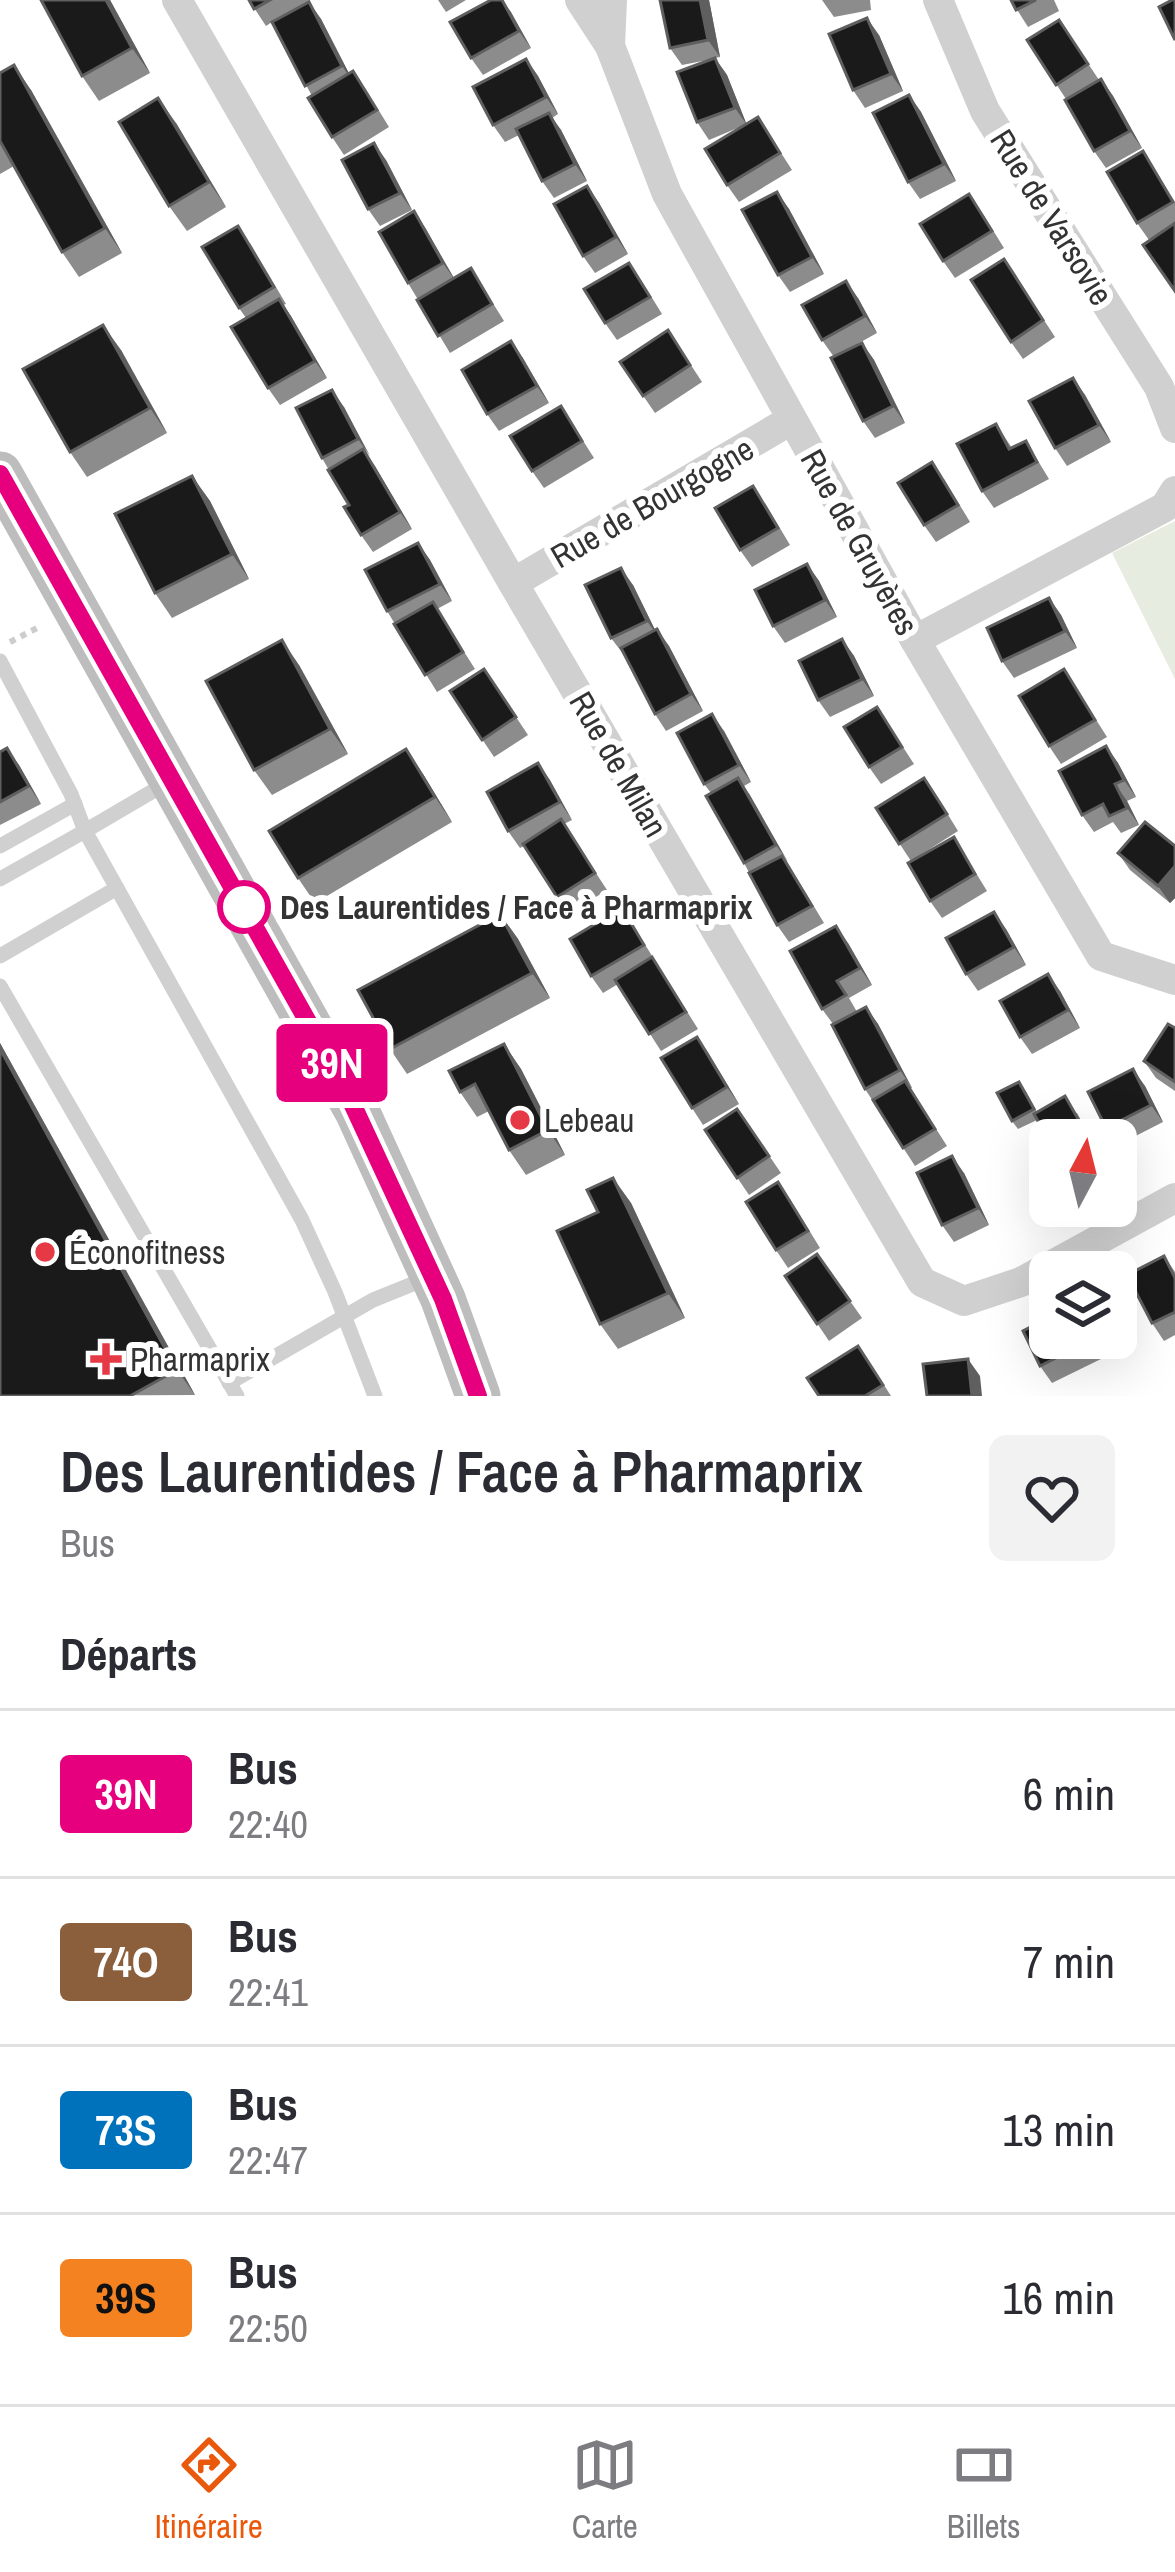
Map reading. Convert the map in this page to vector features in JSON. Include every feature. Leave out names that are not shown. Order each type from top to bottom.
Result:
[{"type":"main road","points":[[0,474],[344,1086],[433,1276],[478,1396]]},
{"type":"street","name":"Rue de Milan","points":[[177,0],[922,1282],[964,1301],[1021,1282],[1175,1198]]},
{"type":"street","name":"Rue de Gruyères","points":[[580,0],[610,46],[667,194],[915,640],[1101,956],[1175,980]]},
{"type":"street","name":"Rue de Gruyères","points":[[610,46],[612,0]]},
{"type":"street","name":"Rue de Varsovie","points":[[938,0],[985,111],[1159,386],[1175,428]]},
{"type":"street","name":"Rue de Bourgogne","points":[[513,583],[791,420]]},
{"type":"street","points":[[915,640],[1165,507],[1175,491]]},
{"type":"lane","points":[[1,665],[86,831],[302,1220],[375,1396]]},
{"type":"lane","points":[[0,879],[172,780]]},
{"type":"lane","points":[[0,846],[75,804]]},
{"type":"lane","points":[[0,956],[117,888]]},
{"type":"lane","points":[[0,986],[233,1389],[396,1288],[433,1276]]},
{"type":"path","points":[[10,643],[39,627]]},
{"type":"shaded area","points":[[1175,521],[1175,679],[1112,553]]},
{"type":"building","points":[[41,0],[106,0],[132,48],[82,76]]},
{"type":"building","points":[[249,0],[270,0],[254,9]]},
{"type":"building","points":[[491,0],[502,0],[519,31],[471,58],[450,22]]},
{"type":"building","points":[[660,0],[700,0],[708,40],[670,48]]},
{"type":"building","points":[[1011,0],[1036,0],[1016,10]]},
{"type":"building","points":[[1175,0],[1175,40],[1159,7]]},
{"type":"building","points":[[309,2],[342,66],[305,86],[272,22]]},
{"type":"building","points":[[867,18],[891,74],[853,90],[829,34]]},
{"type":"building","points":[[1059,20],[1088,64],[1056,85],[1027,40]]},
{"type":"building","points":[[715,58],[735,108],[697,122],[677,72]]},
{"type":"building","points":[[526,59],[546,97],[493,125],[473,87]]},
{"type":"building","points":[[14,65],[105,228],[62,252],[0,141],[0,73]]},
{"type":"building","points":[[353,71],[377,110],[332,137],[308,98]]},
{"type":"building","points":[[1101,79],[1130,131],[1094,151],[1065,100]]},
{"type":"building","points":[[909,95],[944,164],[908,182],[873,113]]},
{"type":"building","points":[[158,98],[209,182],[169,206],[119,122]]},
{"type":"building","points":[[549,113],[575,164],[542,181],[516,129]]},
{"type":"building","points":[[758,117],[780,153],[727,185],[705,149]]},
{"type":"building","points":[[374,143],[400,193],[368,209],[342,160]]},
{"type":"building","points":[[1143,151],[1173,202],[1137,223],[1107,172]]},
{"type":"building","points":[[587,186],[616,237],[583,256],[554,204]]},
{"type":"building","points":[[777,192],[812,257],[778,275],[742,210]]},
{"type":"building","points":[[969,194],[992,231],[943,261],[920,224]]},
{"type":"building","points":[[414,211],[443,263],[408,283],[379,232]]},
{"type":"building","points":[[1175,223],[1175,291],[1143,245]]},
{"type":"building","points":[[238,226],[274,287],[239,308],[202,247]]},
{"type":"building","points":[[1004,259],[1043,320],[1011,342],[971,280]]},
{"type":"building","points":[[629,263],[650,297],[605,323],[584,289]]},
{"type":"building","points":[[471,268],[492,304],[438,336],[417,300]]},
{"type":"building","points":[[846,281],[865,316],[822,340],[802,305]]},
{"type":"building","points":[[279,299],[315,361],[268,388],[231,327]]},
{"type":"building","points":[[103,325],[150,408],[70,452],[23,369]]},
{"type":"building","points":[[668,330],[690,365],[643,396],[620,362]]},
{"type":"building","points":[[511,341],[537,386],[487,414],[462,370]]},
{"type":"building","points":[[862,343],[893,406],[863,421],[831,358]]},
{"type":"building","points":[[1073,378],[1099,425],[1055,448],[1029,401]]},
{"type":"building","points":[[332,390],[358,439],[322,458],[296,408]]},
{"type":"building","points":[[561,406],[582,441],[532,471],[510,436]]},
{"type":"building","points":[[996,424],[1009,449],[1026,441],[1037,462],[982,491],[957,444]]},
{"type":"building","points":[[363,449],[400,512],[361,535],[328,470]]},
{"type":"building","points":[[932,462],[958,505],[924,525],[898,483]]},
{"type":"building","points":[[192,476],[232,554],[155,593],[115,514]]},
{"type":"building","points":[[753,486],[778,528],[740,550],[715,508]]},
{"type":"building","points":[[418,543],[440,584],[387,611],[365,570]]},
{"type":"building","points":[[807,564],[825,600],[773,626],[755,590]]},
{"type":"building","points":[[621,568],[647,621],[611,638],[585,585]]},
{"type":"building","points":[[1049,598],[1065,631],[1002,661],[987,628]]},
{"type":"building","points":[[433,602],[463,652],[425,675],[394,624]]},
{"type":"building","points":[[657,629],[691,694],[655,714],[621,648]]},
{"type":"building","points":[[842,639],[862,679],[818,700],[799,661]]},
{"type":"building","points":[[282,640],[330,729],[254,770],[206,681]]},
{"type":"building","points":[[484,669],[516,717],[482,740],[450,691]]},
{"type":"building","points":[[1064,669],[1095,720],[1049,746],[1019,696]]},
{"type":"building","points":[[877,707],[902,747],[869,767],[844,727]]},
{"type":"building","points":[[712,714],[739,765],[704,784],[677,733]]},
{"type":"building","points":[[1106,746],[1124,780],[1115,784],[1127,808],[1109,816],[1103,804],[1082,815],[1059,771]]},
{"type":"building","points":[[7,748],[29,786],[0,802],[0,752]]},
{"type":"building","points":[[406,749],[435,797],[298,878],[269,831]]},
{"type":"building","points":[[538,763],[560,802],[508,831],[487,792]]},
{"type":"building","points":[[738,778],[776,845],[744,863],[706,796]]},
{"type":"building","points":[[924,778],[947,814],[899,844],[876,808]]},
{"type":"building","points":[[561,819],[595,873],[557,897],[523,844]]},
{"type":"building","points":[[1145,822],[1175,846],[1175,866],[1158,886],[1118,853]]},
{"type":"building","points":[[954,837],[975,874],[930,901],[908,863]]},
{"type":"building","points":[[782,856],[812,906],[777,925],[749,873]]},
{"type":"building","points":[[622,908],[644,945],[591,976],[570,939]]},
{"type":"building","points":[[994,912],[1014,947],[966,974],[946,938]]},
{"type":"building","points":[[500,914],[532,973],[390,1049],[358,990]]},
{"type":"building","points":[[836,926],[860,968],[837,981],[846,995],[822,1009],[790,951]]},
{"type":"building","points":[[652,957],[686,1012],[649,1034],[615,980]]},
{"type":"building","points":[[1048,974],[1068,1010],[1020,1037],[1000,1001]]},
{"type":"building","points":[[866,1007],[900,1070],[865,1089],[832,1025]]},
{"type":"building","points":[[1168,1024],[1175,1028],[1175,1082],[1144,1061]]},
{"type":"building","points":[[697,1037],[727,1087],[692,1108],[661,1058]]},
{"type":"building","points":[[504,1044],[548,1130],[509,1150],[475,1084],[460,1092],[449,1071]]},
{"type":"building","points":[[0,1049],[177,1370],[130,1396],[0,1396]]},
{"type":"building","points":[[1133,1069],[1151,1105],[1124,1119],[1102,1119],[1088,1092]]},
{"type":"building","points":[[905,1081],[935,1129],[903,1148],[873,1100]]},
{"type":"building","points":[[1019,1082],[1034,1109],[1012,1121],[997,1093]]},
{"type":"building","points":[[1065,1096],[1078,1119],[1037,1119],[1034,1114]]},
{"type":"building","points":[[737,1109],[769,1156],[737,1178],[705,1130]]},
{"type":"building","points":[[952,1156],[978,1208],[942,1225],[917,1173]]},
{"type":"building","points":[[613,1178],[668,1293],[600,1324],[557,1231],[598,1212],[587,1190]]},
{"type":"building","points":[[778,1182],[808,1231],[776,1250],[746,1202]]},
{"type":"building","points":[[817,1254],[850,1301],[817,1324],[785,1276]]},
{"type":"building","points":[[1164,1256],[1175,1278],[1175,1312],[1152,1323],[1137,1294],[1137,1270]]},
{"type":"building","points":[[858,1346],[883,1385],[865,1396],[819,1396],[807,1378]]},
{"type":"building","points":[[968,1359],[972,1396],[927,1396],[923,1364]]},
{"type":"bus line","name":"39N","points":[[0,474],[344,1086],[443,1299],[478,1396]]},
{"type":"place","name":"Des Laurentides / Face à Pharmaprix","points":[[244,907]]},
{"type":"place","name":"Lebeau","points":[[520,1120]]},
{"type":"place","name":"Éconofitness","points":[[45,1252]]},
{"type":"place","name":"Pharmaprix","points":[[106,1359]]}]
